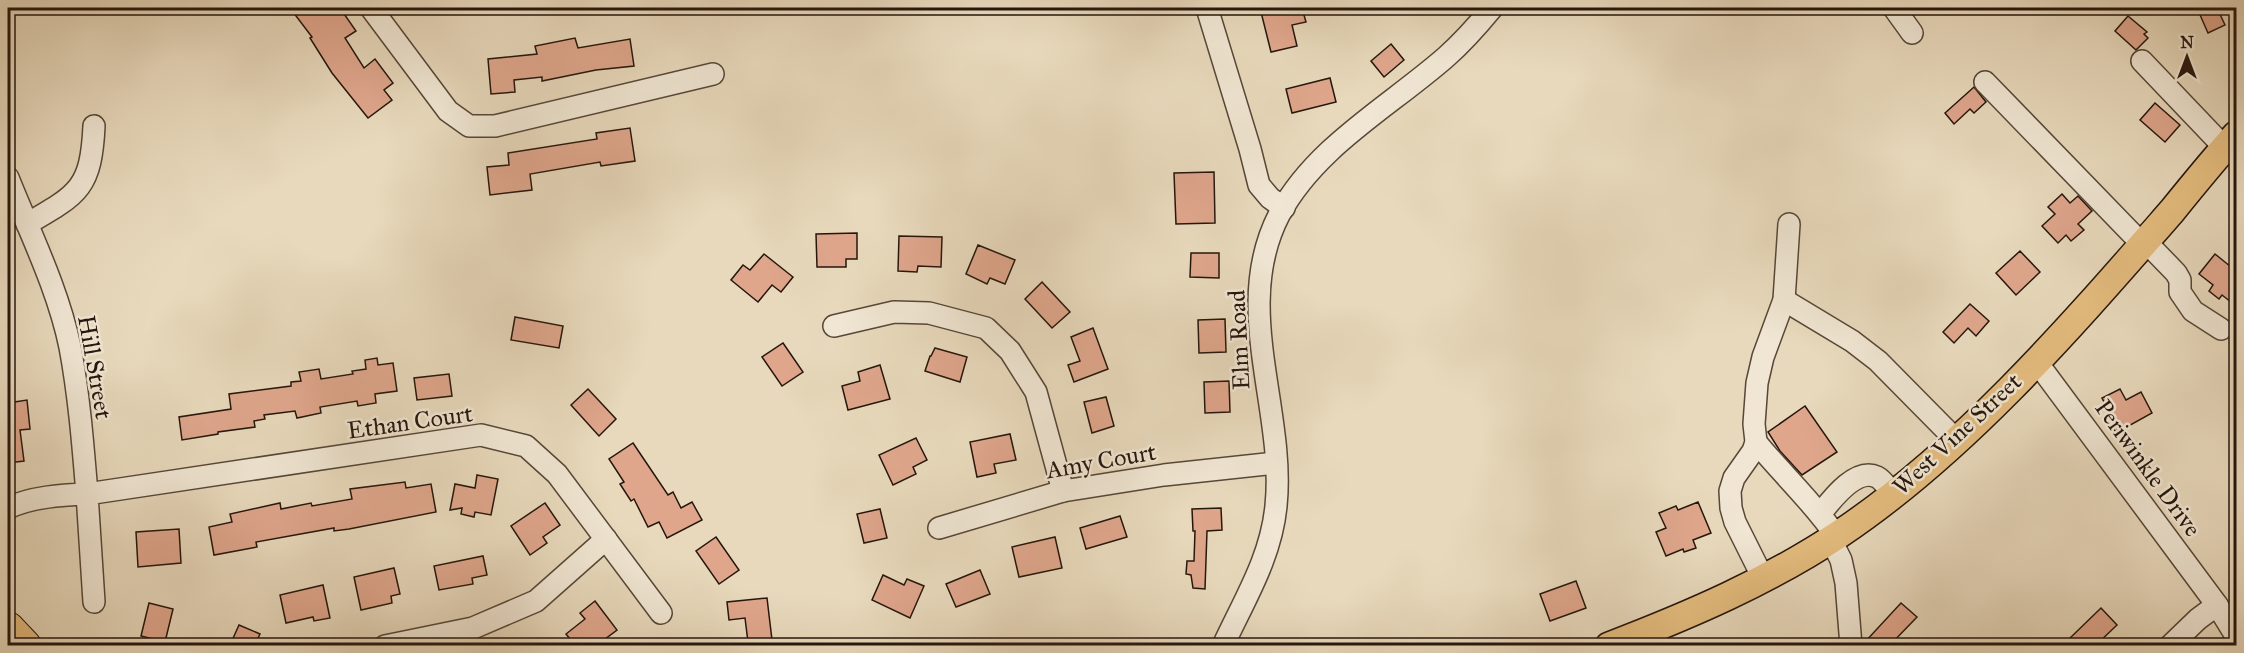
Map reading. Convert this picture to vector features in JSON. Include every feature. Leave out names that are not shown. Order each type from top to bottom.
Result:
[{"type":"highway","points":[[8,628],[25,645]]},
{"type":"main road","name":"West Vine Street","points":[[1609,645],[1661,626],[1764,579],[1834,538],[1893,494],[1956,440],[2036,361],[2144,242],[2231,141]]},
{"type":"street","points":[[371,8],[448,111],[469,126],[495,126],[713,74]]},
{"type":"street","points":[[1207,8],[1259,185],[1270,198],[1284,208]]},
{"type":"street","name":"Elm Road","points":[[1223,645],[1257,577],[1272,534],[1277,506],[1276,463],[1263,362],[1259,304],[1268,245],[1284,208],[1310,170],[1337,145],[1446,57],[1492,8]]},
{"type":"street","points":[[1894,8],[1912,33]]},
{"type":"street","points":[[2142,61],[2231,141]]},
{"type":"street","points":[[1985,82],[2176,273],[2180,280],[2180,292],[2193,311],[2221,329]]},
{"type":"street","points":[[27,224],[54,209],[81,186],[93,158],[94,126]]},
{"type":"street","name":"Hill Street","points":[[8,178],[62,316],[70,348],[87,494],[94,602]]},
{"type":"street","points":[[1764,579],[1735,522],[1730,491],[1734,478],[1753,451],[1756,442],[1754,424],[1757,383],[1763,357],[1784,300],[1789,224]]},
{"type":"street","points":[[1784,300],[1852,341],[1878,361],[1956,440]]},
{"type":"street","points":[[834,326],[894,312],[906,312],[929,313],[986,328],[1010,351],[1036,392],[1063,491]]},
{"type":"street","name":"Periwinkle Drive","points":[[2036,361],[2217,605],[2236,636]]},
{"type":"street","name":"Ethan Court","points":[[87,494],[480,435],[526,446],[558,474],[661,613]]},
{"type":"street","points":[[1756,442],[1776,468],[1821,513],[1834,538],[1846,583],[1851,645]]},
{"type":"street","name":"Amy Court","points":[[939,528],[1063,491],[1164,475],[1276,463]]},
{"type":"street","points":[[1821,513],[1849,482],[1863,476],[1879,478],[1893,494]]},
{"type":"street","points":[[8,508],[66,494],[87,494]]},
{"type":"street","points":[[385,645],[473,628],[536,601],[606,539]]},
{"type":"street","points":[[2170,645],[2217,605]]},
{"type":"building","points":[[290,8],[340,8],[356,31],[345,38],[364,68],[375,59],[393,83],[384,90],[392,100],[368,118],[332,73],[310,38],[312,37]]},
{"type":"building","points":[[1260,8],[1302,8],[1306,22],[1292,25],[1297,46],[1271,52]]},
{"type":"building","points":[[2197,8],[2217,8],[2225,25],[2208,33]]},
{"type":"building","points":[[2128,16],[2147,32],[2144,34],[2148,38],[2136,50],[2115,31]]},
{"type":"building","points":[[575,38],[578,48],[630,39],[634,66],[596,70],[542,81],[542,77],[514,80],[515,92],[491,94],[488,59],[537,54],[535,46]]},
{"type":"building","points":[[1391,44],[1404,60],[1384,77],[1371,61]]},
{"type":"building","points":[[1330,78],[1336,102],[1292,113],[1286,89]]},
{"type":"building","points":[[1974,87],[1986,102],[1974,113],[1970,109],[1954,124],[1945,113]]},
{"type":"building","points":[[2155,103],[2180,125],[2165,142],[2140,120]]},
{"type":"building","points":[[630,128],[635,161],[601,166],[600,162],[530,174],[532,190],[490,195],[487,167],[509,165],[508,153],[597,139],[596,133]]},
{"type":"building","points":[[1214,172],[1215,223],[1176,224],[1174,173]]},
{"type":"building","points":[[2062,194],[2070,203],[2078,196],[2092,211],[2078,224],[2084,230],[2071,241],[2066,235],[2058,243],[2042,226],[2055,214],[2048,207]]},
{"type":"building","points":[[857,233],[857,259],[846,259],[846,267],[817,267],[816,234]]},
{"type":"building","points":[[899,236],[942,237],[941,267],[918,266],[917,272],[898,271]]},
{"type":"building","points":[[978,245],[1015,260],[1005,284],[990,278],[987,284],[966,274]]},
{"type":"building","points":[[2020,251],[2040,272],[2016,295],[1996,273]]},
{"type":"building","points":[[1191,253],[1219,253],[1219,278],[1190,277]]},
{"type":"building","points":[[764,254],[793,277],[781,292],[772,285],[758,302],[731,280],[743,265],[750,270]]},
{"type":"building","points":[[2215,254],[2236,271],[2236,306],[2222,295],[2219,299],[2209,291],[2213,285],[2199,274]]},
{"type":"building","points":[[1042,282],[1070,312],[1052,328],[1025,299]]},
{"type":"building","points":[[1970,304],[1989,321],[1976,336],[1968,328],[1954,343],[1943,332]]},
{"type":"building","points":[[515,317],[563,326],[559,348],[511,340]]},
{"type":"building","points":[[1225,319],[1226,352],[1199,353],[1198,320]]},
{"type":"building","points":[[1093,328],[1108,369],[1074,382],[1068,365],[1080,361],[1071,337]]},
{"type":"building","points":[[783,343],[803,372],[782,386],[762,357]]},
{"type":"building","points":[[935,348],[967,357],[960,382],[925,371]]},
{"type":"building","points":[[377,358],[378,365],[393,363],[397,391],[375,394],[376,403],[358,406],[357,401],[320,407],[321,413],[297,418],[295,411],[264,415],[265,419],[254,421],[255,427],[182,440],[179,417],[231,409],[229,394],[291,386],[291,382],[301,381],[299,372],[319,369],[321,379],[353,374],[352,371],[366,369],[365,360]]},
{"type":"building","points":[[880,365],[890,399],[848,410],[842,386],[860,381],[858,372]]},
{"type":"building","points":[[449,374],[452,396],[417,400],[414,378]]},
{"type":"building","points":[[1229,381],[1230,412],[1205,413],[1204,382]]},
{"type":"building","points":[[588,389],[616,419],[599,436],[571,405]]},
{"type":"building","points":[[2120,389],[2126,400],[2141,392],[2152,413],[2116,433],[2109,421],[2113,419],[2102,398]]},
{"type":"building","points":[[1106,397],[1114,426],[1092,433],[1084,402]]},
{"type":"building","points":[[27,400],[30,429],[20,430],[24,461],[8,463],[8,403]]},
{"type":"building","points":[[1805,406],[1837,452],[1802,475],[1780,451],[1768,432]]},
{"type":"building","points":[[1010,434],[1016,460],[994,464],[996,473],[977,477],[970,442]]},
{"type":"building","points":[[916,438],[927,460],[913,467],[916,474],[893,485],[879,455]]},
{"type":"building","points":[[633,443],[668,495],[673,492],[681,508],[692,502],[702,520],[667,538],[659,522],[648,527],[634,499],[631,501],[620,484],[624,482],[609,459]]},
{"type":"building","points":[[477,475],[498,479],[491,515],[475,512],[474,517],[461,514],[462,508],[450,510],[455,484],[475,488]]},
{"type":"building","points":[[405,482],[406,488],[431,484],[436,512],[349,529],[334,531],[334,528],[256,542],[257,547],[214,555],[209,527],[232,522],[230,514],[280,503],[281,509],[352,499],[350,489]]},
{"type":"building","points":[[1698,502],[1711,533],[1693,540],[1696,548],[1684,552],[1683,549],[1666,556],[1656,532],[1666,528],[1659,513],[1676,506],[1678,510]]},
{"type":"building","points":[[545,503],[560,525],[543,537],[547,543],[530,555],[511,526]]},
{"type":"building","points":[[1221,508],[1222,530],[1207,531],[1205,589],[1193,588],[1191,575],[1186,574],[1187,561],[1194,561],[1195,531],[1193,531],[1192,509]]},
{"type":"building","points":[[880,509],[887,538],[864,543],[857,514]]},
{"type":"building","points":[[1120,516],[1127,537],[1086,549],[1080,528]]},
{"type":"building","points":[[179,529],[181,563],[138,567],[136,532]]},
{"type":"building","points":[[716,537],[739,570],[719,584],[696,551]]},
{"type":"building","points":[[1055,537],[1062,568],[1019,577],[1012,547]]},
{"type":"building","points":[[483,556],[487,575],[472,578],[473,584],[439,590],[434,566]]},
{"type":"building","points":[[394,568],[400,594],[391,596],[392,603],[361,610],[354,577]]},
{"type":"building","points":[[980,570],[990,594],[956,607],[946,584]]},
{"type":"building","points":[[883,575],[904,585],[907,579],[924,586],[910,618],[872,600]]},
{"type":"building","points":[[1576,581],[1586,608],[1550,621],[1540,594]]},
{"type":"building","points":[[323,585],[330,618],[314,621],[313,617],[286,623],[280,595]]},
{"type":"building","points":[[767,598],[772,640],[748,642],[745,618],[729,620],[727,602]]},
{"type":"building","points":[[595,601],[617,630],[597,645],[575,645],[566,634],[585,619],[580,613]]},
{"type":"building","points":[[149,603],[173,609],[165,642],[141,636]]},
{"type":"building","points":[[1901,603],[1917,617],[1890,645],[1864,645],[1864,643]]},
{"type":"building","points":[[2101,608],[2117,625],[2096,645],[2075,645],[2069,639]]},
{"type":"building","points":[[239,625],[260,634],[255,645],[230,645]]}]
